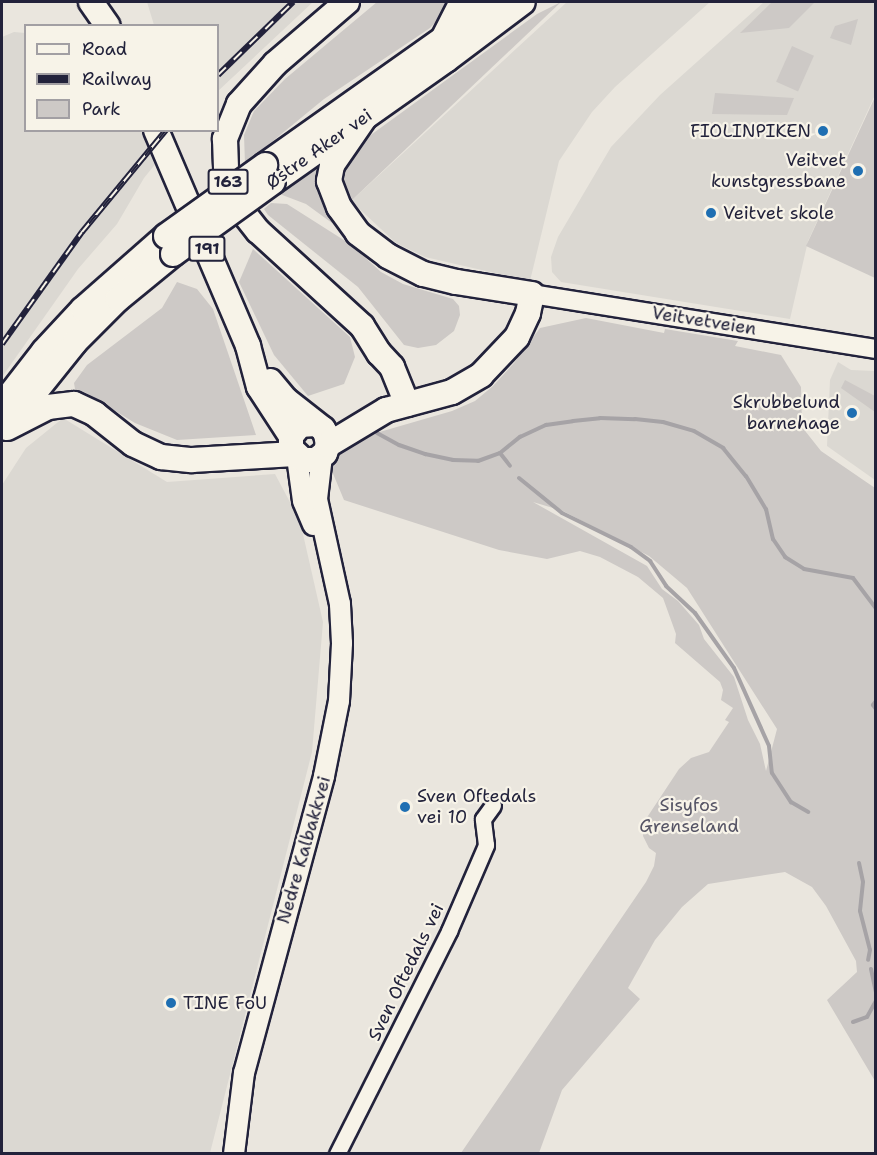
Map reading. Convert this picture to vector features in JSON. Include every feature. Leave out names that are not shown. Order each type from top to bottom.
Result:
[{"type":"highway","points":[[91,2],[107,24]]},
{"type":"highway","points":[[104,2],[108,24]]},
{"type":"highway","name":"163","points":[[347,2],[275,64],[247,93],[228,127],[224,162],[230,189],[244,214],[268,240],[353,315],[369,335],[379,353],[392,367],[394,408]]},
{"type":"highway","name":"163","points":[[440,43],[462,2]]},
{"type":"highway","name":"Østre Aker vei","points":[[3,423],[44,351],[82,309],[269,174],[495,2]]},
{"type":"highway","name":"Østre Aker vei","points":[[269,174],[365,117],[523,2]]},
{"type":"highway","name":"163","points":[[365,117],[332,165],[329,181],[339,207],[358,233],[388,256],[423,274],[456,282],[523,292]]},
{"type":"highway","name":"Nedre Kalbakkvei","points":[[157,132],[248,346],[259,387],[294,449]]},
{"type":"highway","points":[[321,438],[300,425],[294,449],[309,461],[321,438],[394,408],[460,389],[482,375],[501,354],[523,292]]},
{"type":"highway","name":"Nedre Kalbakkvei","points":[[248,346],[270,382],[321,438]]},
{"type":"highway","name":"163","points":[[3,423],[48,406],[74,404],[88,409],[133,444],[161,458],[192,460],[294,449]]},
{"type":"main road","name":"Nedre Kalbakkvei","points":[[234,1154],[244,1073],[324,776],[339,701],[342,644],[340,604],[325,545],[316,490],[321,438]]},
{"type":"main road","name":"Nedre Kalbakkvei","points":[[294,449],[306,511],[325,545]]},
{"type":"street","name":"Veitvetveien","points":[[523,292],[876,349]]},
{"type":"street","name":"Sven Oftedals vei","points":[[337,1154],[449,931],[486,845],[483,819],[493,805]]},
{"type":"shaded area","points":[[147,2],[313,2],[219,90],[219,24],[154,24]]},
{"type":"shaded area","points":[[567,2],[710,2],[615,87],[592,112],[559,161],[530,281],[425,257],[396,243],[351,201]]},
{"type":"shaded area","points":[[764,2],[875,2],[875,95],[808,241],[790,319],[561,282],[552,272],[551,257],[558,237],[611,147],[660,95]]},
{"type":"shaded area","points":[[14,32],[24,33],[24,132],[142,132],[157,162],[144,178],[117,224],[78,269],[2,377],[2,37]]},
{"type":"shaded area","name":"Skrubbelund barnehage","points":[[838,362],[851,370],[875,371],[875,480],[827,446],[830,380]]},
{"type":"shaded area","points":[[63,418],[167,482],[275,474],[300,521],[323,622],[312,752],[210,1153],[2,1153],[2,485],[26,448]]},
{"type":"green space","points":[[377,2],[449,2],[441,16],[430,28],[324,99],[245,164],[244,135],[254,111],[285,79]]},
{"type":"green space","points":[[561,2],[351,201],[342,190],[340,177],[345,161],[368,137],[537,14]]},
{"type":"green space","points":[[772,2],[815,2],[789,28],[740,33]]},
{"type":"green space","points":[[858,19],[851,45],[830,38],[835,26]]},
{"type":"green space","points":[[792,46],[814,56],[798,91],[776,82]]},
{"type":"green space","points":[[715,93],[794,98],[787,115],[712,114]]},
{"type":"green space","name":"Veitvet kunstgressbane","points":[[875,97],[875,278],[806,246]]},
{"type":"green space","points":[[337,146],[343,231],[306,204],[277,193]]},
{"type":"green space","points":[[271,203],[287,204],[350,244],[381,272],[403,284],[453,299],[459,306],[460,315],[454,331],[436,345],[418,348],[404,345],[358,287],[268,215],[264,209]]},
{"type":"green space","points":[[253,249],[350,337],[355,357],[344,384],[308,396],[274,355],[239,282]]},
{"type":"green space","points":[[177,282],[197,289],[213,309],[256,435],[177,440],[135,423],[86,393],[75,389],[74,383],[87,365],[162,308]]},
{"type":"green space","name":"Sisyfos Grenseland","points":[[586,318],[664,333],[665,329],[738,341],[735,346],[781,355],[801,387],[802,427],[821,451],[875,488],[875,1081],[827,1000],[857,972],[856,961],[826,906],[812,887],[785,872],[708,884],[682,907],[655,940],[628,988],[640,999],[562,1090],[539,1153],[461,1153],[646,882],[654,866],[656,853],[649,848],[643,836],[644,822],[679,769],[691,758],[709,752],[729,722],[725,720],[733,708],[721,700],[723,690],[720,682],[675,643],[676,634],[663,598],[638,577],[600,557],[580,551],[547,559],[499,550],[344,500],[329,464],[345,442],[452,411],[475,401],[493,386],[514,363],[540,328]],"holes":[[[533,502],[563,511],[649,556],[687,588],[777,729],[766,771],[760,744],[748,720],[734,677],[704,639],[699,625],[678,601],[662,589],[647,566]]]},
{"type":"green space","points":[[845,380],[875,396],[875,412],[841,388]]},
{"type":"waterway","points":[[377,433],[399,445],[425,454],[453,460],[478,461],[500,453],[520,437],[546,425],[573,421],[600,418],[635,419],[663,422],[694,431],[723,448],[746,476],[766,509],[773,539],[785,557],[804,569],[853,578],[876,608]]},
{"type":"waterway","points":[[500,453],[510,466]]},
{"type":"waterway","points":[[519,478],[562,513],[631,547],[650,561],[666,586],[695,613],[734,668],[769,746],[772,773],[791,802],[808,812]]},
{"type":"waterway","points":[[876,701],[873,705],[876,709]]},
{"type":"waterway","points":[[859,863],[863,882],[860,911],[870,950],[868,960]]},
{"type":"waterway","points":[[871,969],[876,993]]},
{"type":"waterway","points":[[853,1022],[867,1017],[876,1001]]},
{"type":"railway","points":[[219,74],[293,2]]},
{"type":"railway","points":[[2,344],[82,232],[164,132]]},
{"type":"place","name":"FIOLINPIKEN","points":[[823,131]]},
{"type":"place","name":"Veitvet kunstgressbane","points":[[858,171]]},
{"type":"place","name":"Veitvet skole","points":[[711,213]]},
{"type":"place","name":"Skrubbelund barnehage","points":[[852,413]]},
{"type":"place","name":"Sven Oftedals vei 10","points":[[405,807]]},
{"type":"place","name":"TINE FoU","points":[[171,1003]]}]
